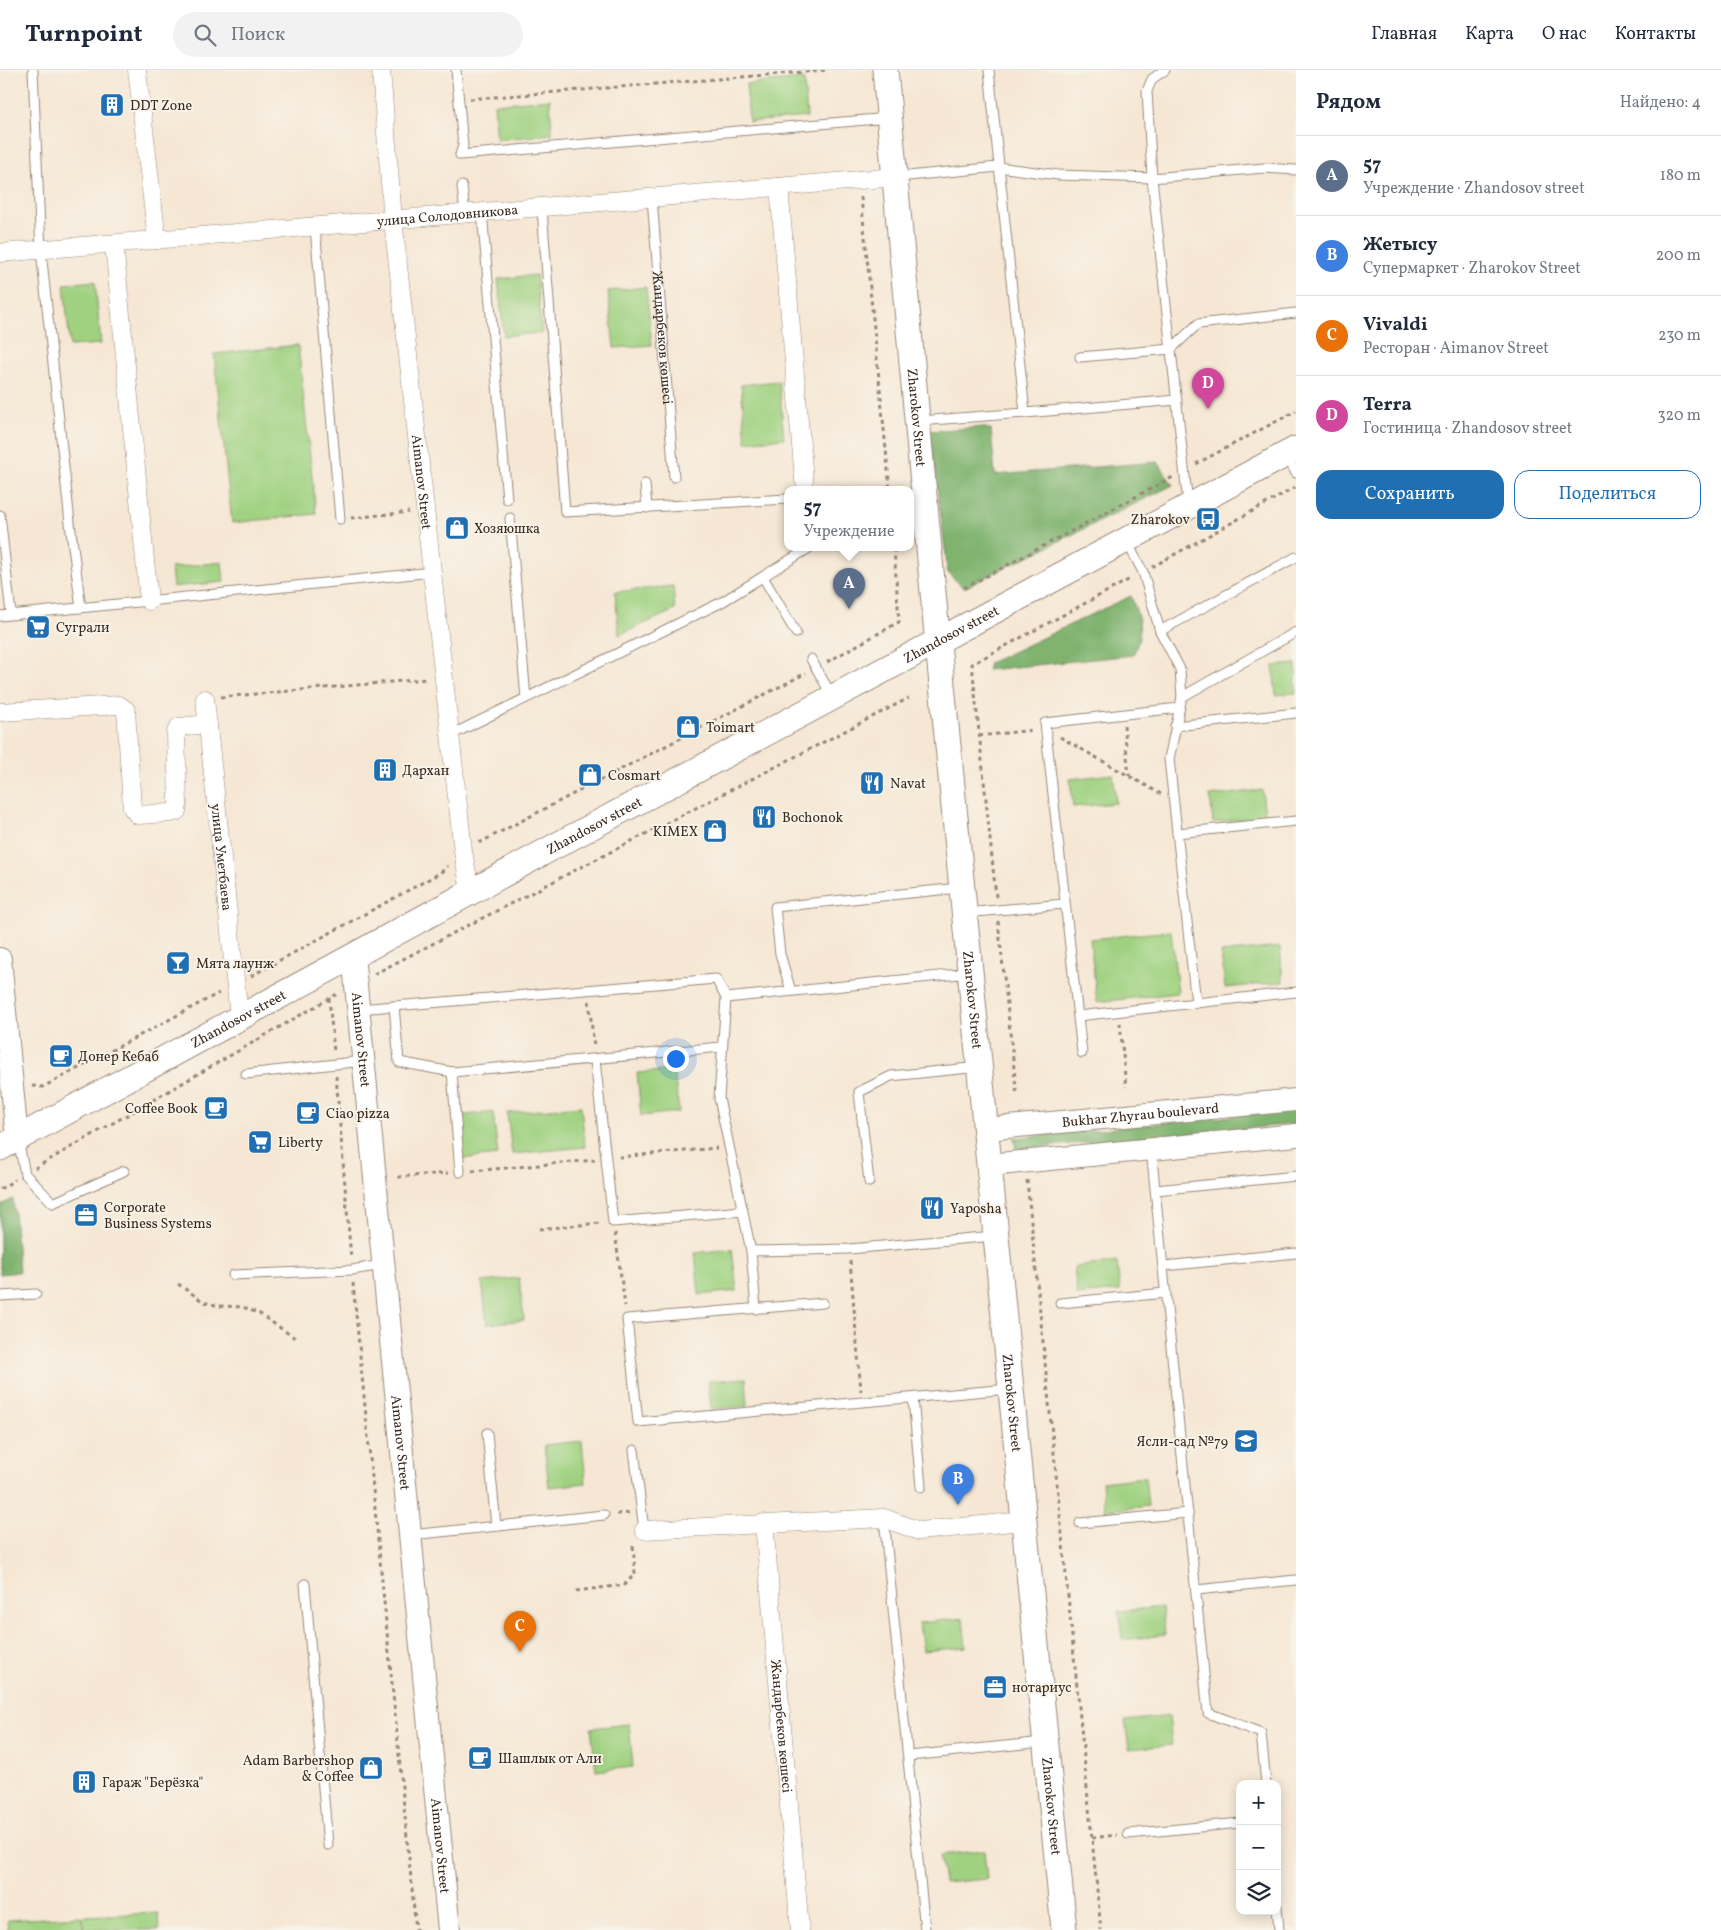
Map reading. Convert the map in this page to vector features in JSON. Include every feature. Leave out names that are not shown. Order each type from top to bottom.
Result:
[{"type":"main road","name":"Zharokov Street","points":[[885,70],[964,914],[1064,1930]]},
{"type":"main road","name":"Zhandosov street","points":[[9,1143],[239,1016],[832,696],[1189,506],[1293,459]]},
{"type":"street","points":[[137,70],[157,240]]},
{"type":"street","name":"Aimanov Street","points":[[381,70],[393,220],[463,851],[470,891]]},
{"type":"street","name":"улица Солодовникова","points":[[0,253],[42,251],[474,213],[542,209],[895,177]]},
{"type":"street","points":[[779,187],[804,480]]},
{"type":"street","points":[[114,244],[149,601]]},
{"type":"street","name":"улица Уметбаева","points":[[205,699],[239,1016]]},
{"type":"street","points":[[0,712],[123,706],[126,710],[132,808],[138,815],[170,814],[177,811],[176,732],[179,727],[208,724]]},
{"type":"street","name":"Aimanov Street","points":[[353,955],[449,1930]]},
{"type":"street","points":[[0,959],[9,1143]]},
{"type":"street","name":"Bukhar Zhyrau boulevard","points":[[986,1129],[1296,1100]]},
{"type":"street","points":[[989,1165],[1296,1135]]},
{"type":"street","points":[[644,1530],[884,1518],[919,1531],[1024,1521]]},
{"type":"street","name":"Жандарбеков көшесі","points":[[764,1523],[800,1930]]},
{"type":"lane","points":[[34,70],[42,251],[70,523],[81,608]]},
{"type":"lane","points":[[456,70],[463,146],[460,155],[889,118]]},
{"type":"lane","points":[[989,70],[1025,413]]},
{"type":"lane","points":[[1165,70],[1152,78],[1147,91],[1152,178],[1189,506]]},
{"type":"lane","points":[[895,177],[998,167],[1058,175],[1152,178],[1264,168],[1296,170]]},
{"type":"lane","points":[[462,186],[474,213],[508,499]]},
{"type":"lane","name":"Жандарбеков көшесі","points":[[652,198],[674,477]]},
{"type":"lane","points":[[542,209],[566,512],[784,499]]},
{"type":"lane","points":[[315,227],[340,520]]},
{"type":"lane","points":[[1080,357],[1171,349],[1198,324],[1296,312]]},
{"type":"lane","points":[[919,421],[1177,400]]},
{"type":"lane","points":[[645,484],[647,508]]},
{"type":"lane","points":[[0,515],[11,614]]},
{"type":"lane","points":[[510,518],[526,698]]},
{"type":"lane","points":[[1126,540],[1143,572],[1160,631],[1180,669],[1182,697],[1170,759],[1196,1003]]},
{"type":"lane","points":[[451,735],[722,602],[804,551]]},
{"type":"lane","points":[[1160,631],[1296,557]]},
{"type":"lane","points":[[0,616],[433,572]]},
{"type":"lane","points":[[763,577],[796,633]]},
{"type":"lane","points":[[1182,697],[1296,632]]},
{"type":"lane","points":[[811,659],[832,696]]},
{"type":"lane","points":[[1082,1053],[1045,723],[1179,708]]},
{"type":"lane","points":[[1175,726],[1296,713]]},
{"type":"lane","points":[[1177,833],[1296,820]]},
{"type":"lane","points":[[792,991],[780,954],[775,907],[962,887]]},
{"type":"lane","points":[[964,914],[1064,904]]},
{"type":"lane","points":[[726,998],[970,973]]},
{"type":"lane","points":[[358,1009],[716,979],[726,998],[721,1046],[720,1098],[751,1251],[756,1309]]},
{"type":"lane","points":[[1078,1016],[1296,992]]},
{"type":"lane","points":[[394,1006],[399,1062],[452,1072],[595,1060],[721,1046]]},
{"type":"lane","points":[[246,1074],[335,1065],[364,1060]]},
{"type":"lane","points":[[595,1060],[613,1222],[743,1211]]},
{"type":"lane","points":[[869,1182],[859,1092],[891,1076],[979,1067]]},
{"type":"lane","points":[[452,1072],[460,1172]]},
{"type":"lane","points":[[9,1143],[25,1174],[53,1203],[124,1171]]},
{"type":"lane","points":[[1151,1149],[1208,1713],[1261,1733],[1266,1780]]},
{"type":"lane","points":[[1156,1190],[1296,1176]]},
{"type":"lane","points":[[751,1251],[849,1249],[996,1236]]},
{"type":"lane","points":[[1164,1266],[1296,1253]]},
{"type":"lane","points":[[233,1275],[352,1270],[384,1264]]},
{"type":"lane","points":[[1060,1303],[1166,1293]]},
{"type":"lane","points":[[0,1296],[36,1294]]},
{"type":"lane","points":[[824,1303],[627,1319],[638,1422],[1011,1389]]},
{"type":"lane","points":[[913,1398],[921,1487]]},
{"type":"lane","points":[[487,1433],[496,1526]]},
{"type":"lane","points":[[634,1450],[644,1530]]},
{"type":"lane","points":[[1080,1523],[1188,1513]]},
{"type":"lane","points":[[411,1535],[604,1515]]},
{"type":"lane","points":[[884,1518],[925,1930]]},
{"type":"lane","points":[[1196,1590],[1296,1580]]},
{"type":"lane","points":[[305,1584],[328,1845]]},
{"type":"lane","points":[[909,1756],[1045,1741]]},
{"type":"lane","points":[[1128,1834],[1236,1823]]},
{"type":"lane","points":[[1278,1915],[1279,1930]]},
{"type":"path","points":[[459,100],[828,70]]},
{"type":"path","points":[[859,180],[890,486]]},
{"type":"path","points":[[964,588],[1296,411]]},
{"type":"path","points":[[340,520],[426,510]]},
{"type":"path","points":[[463,851],[816,668],[899,622],[894,551]]},
{"type":"path","points":[[972,664],[1017,1096]]},
{"type":"path","points":[[205,699],[445,677]]},
{"type":"path","points":[[367,977],[909,698]]},
{"type":"path","points":[[1122,714],[1130,776]]},
{"type":"path","points":[[979,736],[1046,729],[1174,801]]},
{"type":"path","points":[[588,990],[595,1060]]},
{"type":"path","points":[[0,1189],[340,992]]},
{"type":"path","points":[[329,998],[352,1270],[416,1930]]},
{"type":"path","points":[[1119,1012],[1126,1087]]},
{"type":"path","points":[[398,1177],[730,1147]]},
{"type":"path","points":[[1026,1172],[1101,1930]]},
{"type":"path","points":[[539,1229],[613,1222],[627,1319]]},
{"type":"path","points":[[849,1249],[862,1402]]},
{"type":"path","points":[[178,1284],[204,1302],[219,1306],[243,1307],[260,1314],[295,1338]]},
{"type":"path","points":[[604,1515],[642,1512]]},
{"type":"path","points":[[576,1591],[624,1586],[635,1574],[633,1541],[644,1530]]},
{"type":"path","points":[[1092,1838],[1128,1834]]},
{"type":"green space","points":[[804,79],[807,117],[749,122],[746,84]]},
{"type":"green space","points":[[550,99],[552,134],[497,140],[494,104]]},
{"type":"green space","points":[[536,275],[542,333],[504,336],[498,279]]},
{"type":"green space","points":[[95,281],[101,344],[70,346],[64,284]]},
{"type":"green space","points":[[646,287],[652,345],[614,348],[608,291]]},
{"type":"green space","points":[[298,345],[316,514],[232,523],[214,354]]},
{"type":"green space","points":[[779,381],[784,438],[746,442],[741,385]]},
{"type":"green space","points":[[983,427],[991,430],[995,475],[1158,462],[1173,485],[964,588],[948,573],[930,431]]},
{"type":"green space","points":[[222,562],[224,582],[173,587],[171,568]]},
{"type":"green space","points":[[673,586],[675,610],[619,635],[615,592]]},
{"type":"green space","points":[[1131,596],[1140,626],[1139,639],[1133,655],[987,670],[989,663]]},
{"type":"green space","points":[[1296,664],[1296,693],[1276,695],[1273,666]]},
{"type":"green space","points":[[1113,774],[1116,803],[1073,807],[1070,779]]},
{"type":"green space","points":[[1262,790],[1265,816],[1213,823],[1210,796]]},
{"type":"green space","points":[[1171,931],[1178,993],[1097,1002],[1090,939]]},
{"type":"green space","points":[[1280,947],[1283,982],[1225,988],[1221,953]]},
{"type":"green space","points":[[674,1070],[679,1112],[641,1116],[637,1073]]},
{"type":"green space","points":[[581,1106],[585,1147],[512,1154],[507,1113]]},
{"type":"green space","points":[[1296,1110],[1296,1124],[1016,1149],[1014,1138]]},
{"type":"green space","points":[[493,1112],[498,1155],[461,1159],[456,1116]]},
{"type":"green space","points":[[13,1199],[19,1272],[0,1274],[0,1206]]},
{"type":"green space","points":[[732,1249],[737,1291],[699,1295],[695,1253]]},
{"type":"green space","points":[[1117,1262],[1120,1291],[1077,1295],[1074,1267]]},
{"type":"green space","points":[[519,1278],[524,1320],[487,1324],[482,1282]]},
{"type":"green space","points":[[746,1378],[748,1406],[711,1409],[708,1381]]},
{"type":"green space","points":[[582,1441],[586,1483],[549,1487],[544,1445]]},
{"type":"green space","points":[[1145,1477],[1148,1506],[1105,1511],[1102,1482]]},
{"type":"green space","points":[[1162,1607],[1165,1635],[1122,1640],[1119,1611]]},
{"type":"green space","points":[[963,1618],[966,1647],[923,1651],[919,1623]]},
{"type":"green space","points":[[1169,1716],[1172,1745],[1129,1749],[1125,1721]]},
{"type":"green space","points":[[629,1724],[633,1767],[596,1771],[591,1728]]},
{"type":"green space","points":[[984,1850],[987,1879],[944,1883],[940,1855]]},
{"type":"green space","points":[[158,1913],[159,1930],[84,1930],[83,1916]]},
{"type":"green space","points":[[82,1916],[83,1930],[8,1930],[7,1920]]},
{"type":"place","name":"DDT Zone","points":[[112,105]]},
{"type":"place","name":"Terra","points":[[1208,409]]},
{"type":"place","name":"Zharokov","points":[[1208,519]]},
{"type":"place","name":"Хозяюшка","points":[[457,528]]},
{"type":"place","name":"57","points":[[849,609]]},
{"type":"place","name":"Суграли","points":[[38,627]]},
{"type":"place","name":"Toimart","points":[[688,727]]},
{"type":"place","name":"Дархан","points":[[385,770]]},
{"type":"place","name":"Cosmart","points":[[590,775]]},
{"type":"place","name":"Navat","points":[[872,783]]},
{"type":"place","name":"Bochonok","points":[[764,817]]},
{"type":"place","name":"KIMEX","points":[[715,831]]},
{"type":"place","name":"Мята лаунж","points":[[178,963]]},
{"type":"place","name":"Донер Кебаб","points":[[61,1056]]},
{"type":"place","name":"Coffee Book","points":[[216,1108]]},
{"type":"place","name":"Ciao pizza","points":[[308,1113]]},
{"type":"place","name":"Liberty","points":[[260,1142]]},
{"type":"place","name":"Yaposha","points":[[932,1208]]},
{"type":"place","name":"Corporate Business Systems","points":[[86,1215]]},
{"type":"place","name":"Ясли-сад №79","points":[[1246,1441]]},
{"type":"place","name":"Жетысу","points":[[958,1505]]},
{"type":"place","name":"Vivaldi","points":[[520,1652]]},
{"type":"place","name":"нотариус","points":[[995,1687]]},
{"type":"place","name":"Шашлык от Али","points":[[480,1758]]},
{"type":"place","name":"Adam Barbershop & Coffee","points":[[371,1768]]},
{"type":"place","name":"Гараж \"Берёзка\"","points":[[84,1782]]}]
